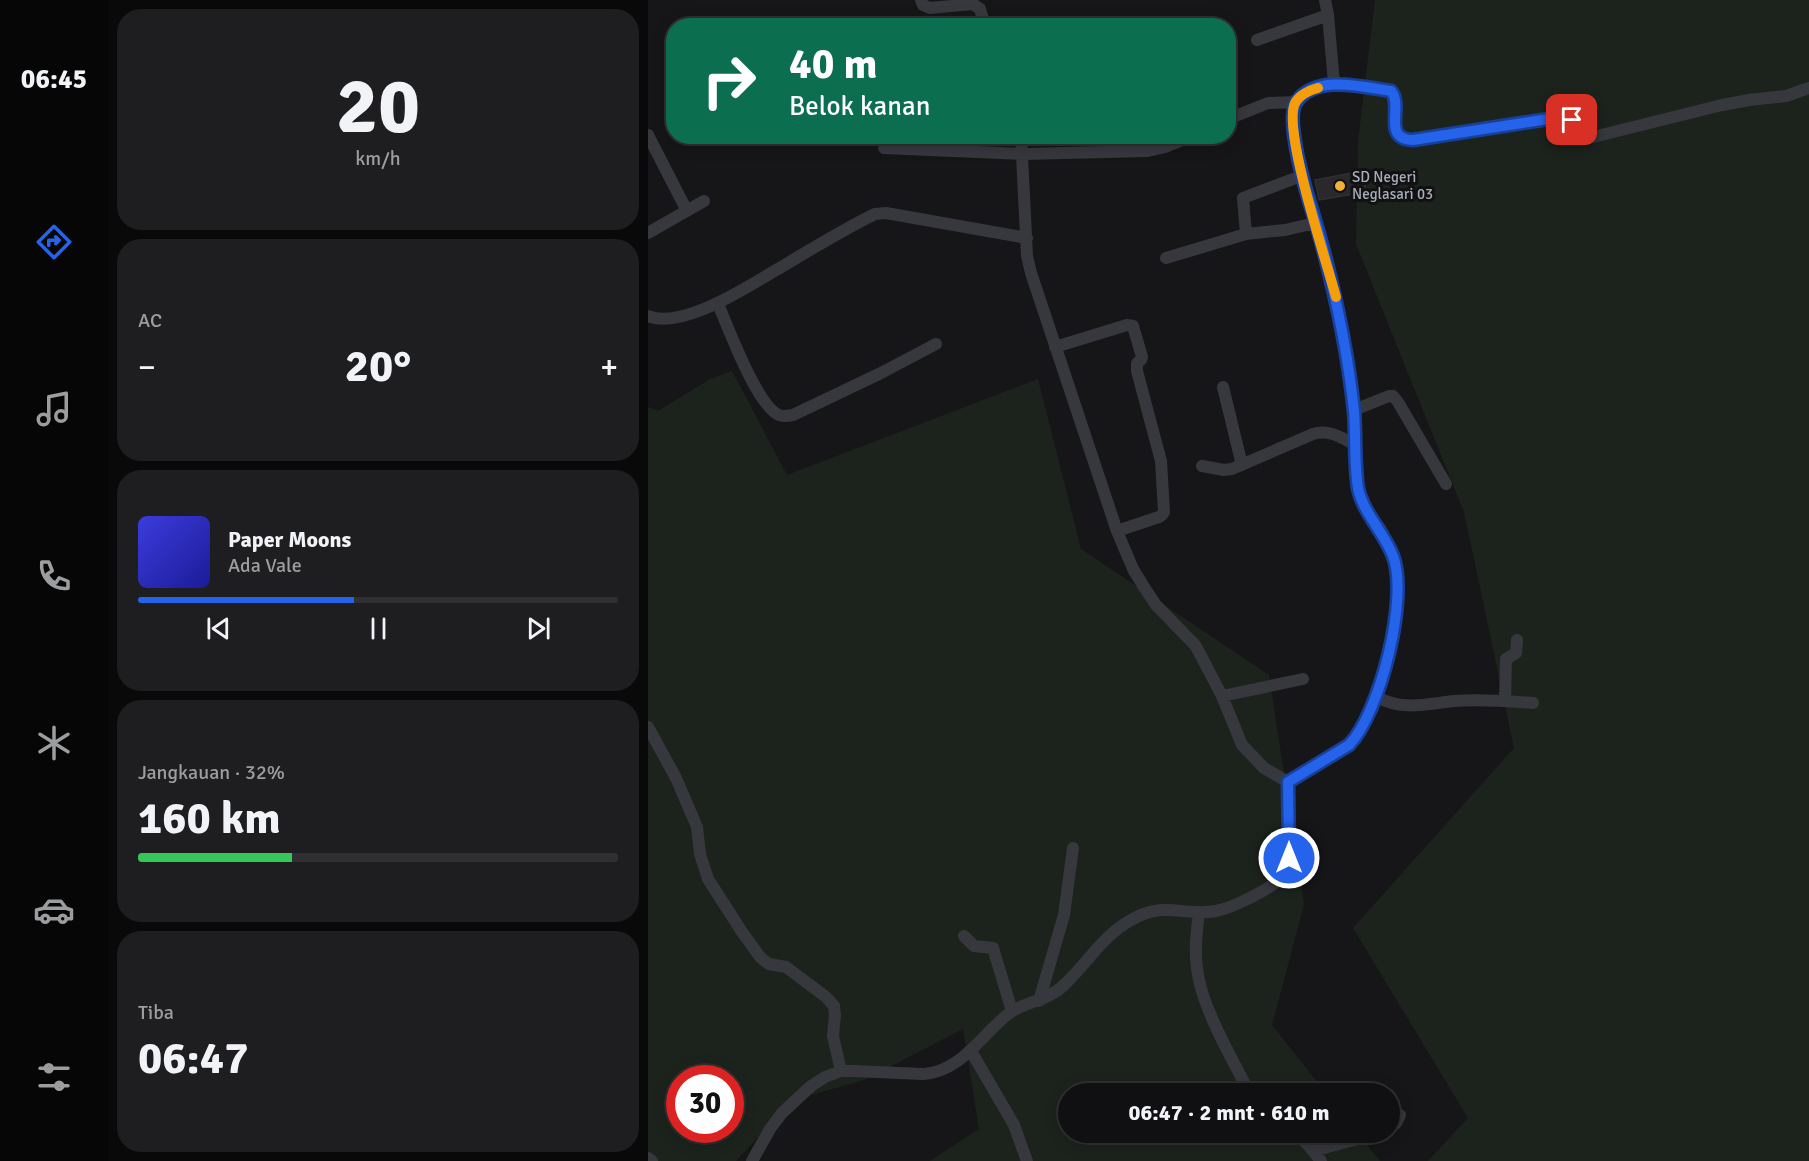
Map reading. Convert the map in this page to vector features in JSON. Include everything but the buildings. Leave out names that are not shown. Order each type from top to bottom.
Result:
[{"type":"street","points":[[921,0],[923,5],[930,8],[977,5],[983,18]]},
{"type":"street","points":[[1324,0],[1329,15],[1334,83]]},
{"type":"street","points":[[1257,40],[1329,15]]},
{"type":"street","points":[[1288,782],[1349,745],[1355,738],[1377,697],[1396,621],[1398,578],[1394,557],[1381,530],[1362,501],[1358,488],[1354,410],[1336,298],[1301,176],[1293,117],[1296,102],[1309,90],[1334,83],[1391,91],[1395,96],[1397,133],[1401,138],[1413,140],[1565,117],[1572,120],[1585,135],[1598,136],[1722,105],[1786,96],[1809,88]]},
{"type":"street","points":[[1236,116],[1268,103],[1296,102]]},
{"type":"street","points":[[648,135],[687,211]]},
{"type":"street","points":[[1022,144],[1027,256],[1031,273],[1117,531],[1133,569],[1156,605],[1195,645],[1222,696],[1242,745],[1264,768],[1288,782]]},
{"type":"street","points":[[884,148],[1023,154],[1148,151],[1172,144]]},
{"type":"street","points":[[1246,234],[1243,198],[1301,176]]},
{"type":"street","points":[[648,233],[705,201]]},
{"type":"street","points":[[648,316],[654,319],[673,318],[718,304],[874,214],[897,214],[1027,238]]},
{"type":"street","points":[[1166,258],[1246,234],[1285,230],[1316,223]]},
{"type":"street","points":[[718,304],[755,386],[772,411],[784,417],[793,415],[936,344]]},
{"type":"street","points":[[1055,347],[1126,325],[1133,326],[1135,331],[1142,357],[1136,366],[1161,461],[1164,512],[1159,517],[1117,531]]},
{"type":"street","points":[[1223,387],[1242,465]]},
{"type":"street","points":[[1354,410],[1393,396],[1446,484]]},
{"type":"street","points":[[1202,466],[1232,469],[1319,432],[1330,432],[1356,445]]},
{"type":"street","points":[[1505,700],[1506,659],[1516,653],[1517,640]]},
{"type":"street","points":[[1222,696],[1303,679]]},
{"type":"street","points":[[1377,697],[1388,703],[1413,706],[1454,701],[1505,700],[1533,703]]},
{"type":"street","points":[[648,727],[676,778],[697,827],[700,854],[708,879],[742,932],[761,958],[769,964],[786,967],[826,997],[834,1006],[833,1036],[841,1071]]},
{"type":"street","points":[[752,1161],[782,1113],[811,1086],[825,1077],[841,1071],[933,1074],[971,1051],[1012,1011],[1057,992],[1081,969],[1108,936],[1132,919],[1157,910],[1168,909],[1215,912],[1234,905],[1277,882],[1288,863],[1288,782]]},
{"type":"street","points":[[1039,1001],[1064,915],[1073,848]]},
{"type":"street","points":[[1198,912],[1196,955],[1201,992],[1244,1083]]},
{"type":"street","points":[[964,936],[974,946],[993,948],[1012,1011]]},
{"type":"street","points":[[971,1051],[1014,1125],[1027,1161]]},
{"type":"street","points":[[1305,1143],[1317,1156],[1353,1143]]},
{"type":"street","points":[[648,1158],[652,1161]]},
{"type":"shaded area","points":[[1375,0],[1809,0],[1809,1161],[1428,1161],[1468,1118],[1353,928],[1514,748],[1464,512],[1356,244],[1358,141]]},
{"type":"shaded area","points":[[732,371],[787,475],[1038,379],[1081,549],[1269,675],[1304,905],[1272,1025],[1318,1083],[1058,1083],[1058,1143],[1365,1143],[1380,1161],[930,1161],[979,1129],[963,1029],[864,1080],[793,1100],[736,1161],[648,1161],[648,407],[658,411],[710,379]]},
{"type":"slow traffic","points":[[1318,88],[1309,90],[1296,102],[1293,117],[1301,176],[1336,297]]},
{"type":"place","name":"SD Negeri Neglasari 03","points":[[1340,186]]},
{"type":"route","points":[[1289,858],[1288,782],[1349,745],[1355,738],[1377,697],[1394,634],[1398,594],[1394,557],[1381,530],[1368,513],[1358,488],[1354,410],[1339,312],[1301,176],[1293,117],[1296,102],[1309,90],[1334,83],[1391,91],[1395,96],[1395,128],[1405,140],[1561,117],[1572,120]]}]
